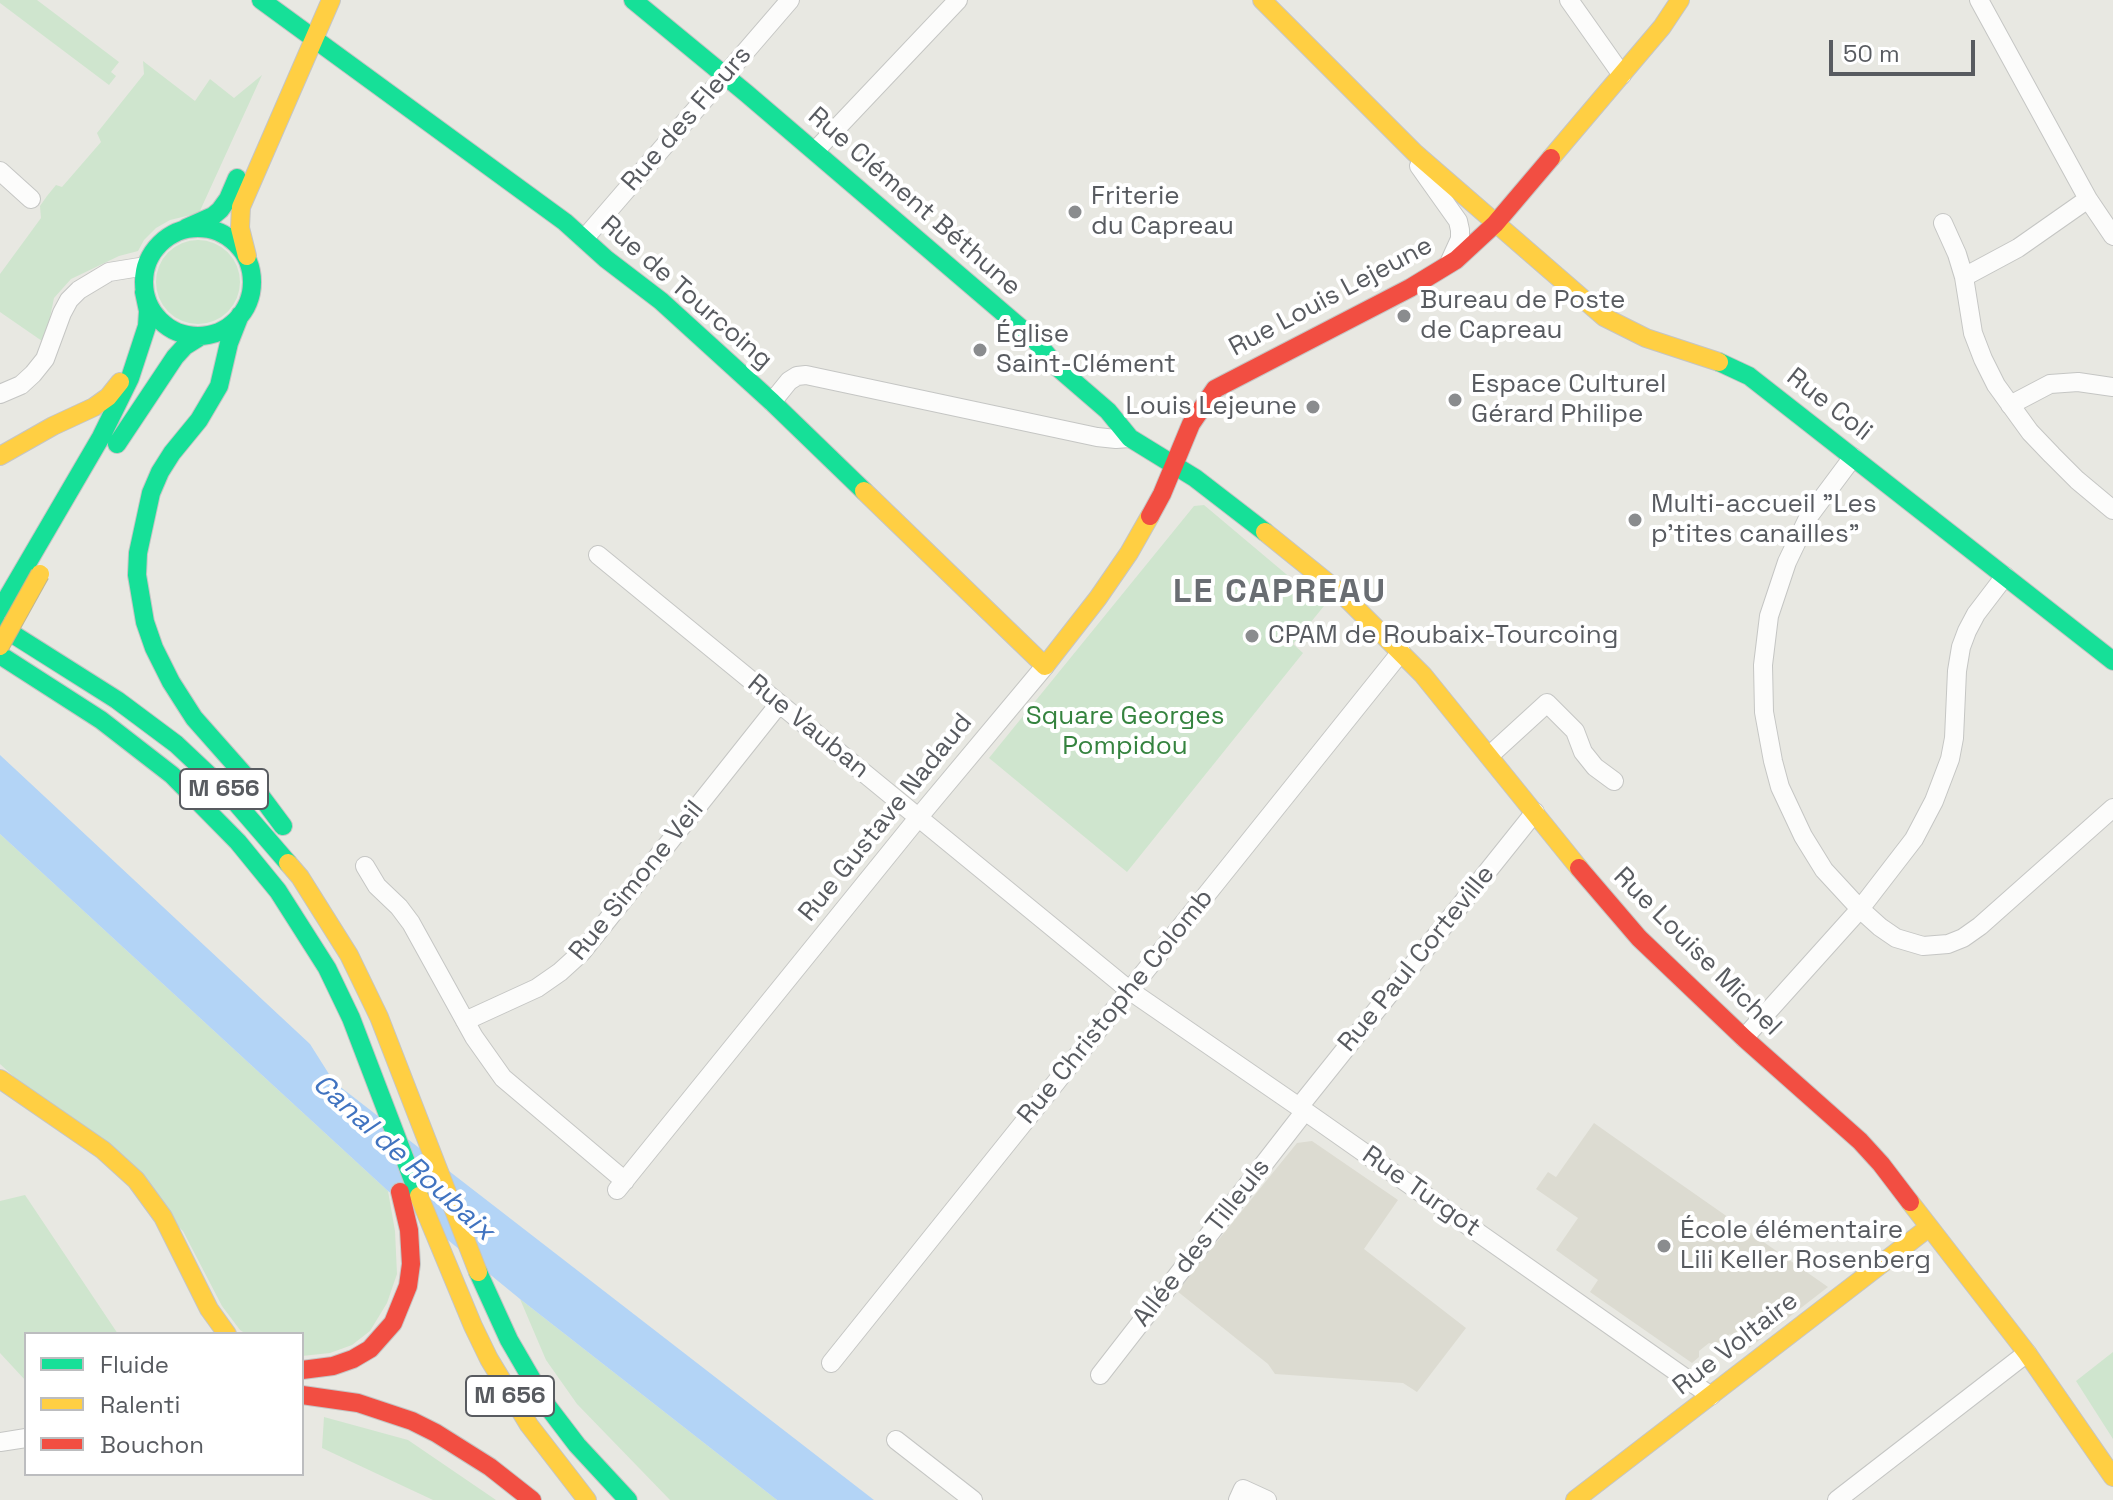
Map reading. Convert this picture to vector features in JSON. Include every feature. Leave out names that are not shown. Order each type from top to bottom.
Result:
[{"type":"main road","name":"Rue de Tourcoing","points":[[261,0],[565,222],[606,259],[661,301],[772,402]]},
{"type":"main road","points":[[144,292],[155,316],[183,335],[210,335],[227,328],[245,308],[251,290],[251,272],[240,228],[241,207],[308,33],[315,0]]},
{"type":"main road","points":[[0,646],[33,569],[130,378],[147,326],[143,283],[146,266],[159,244],[213,216],[228,199],[308,33],[331,0]]},
{"type":"main road","name":"Rue Clément Béthune","points":[[633,0],[1039,343],[1057,367],[1108,411],[1130,438],[1174,465]]},
{"type":"main road","name":"Rue Coli","points":[[1262,0],[1390,129],[1604,317],[1660,344],[1736,368],[2113,661]]},
{"type":"main road","name":"Rue Louis Lejeune","points":[[1174,465],[1191,424],[1220,385],[1410,288],[1445,267],[1495,224],[1662,27],[1680,0]]},
{"type":"main road","points":[[181,230],[207,228],[225,235],[239,247],[248,263]]},
{"type":"main road","points":[[240,315],[229,343],[219,386],[199,420],[172,453],[151,493],[138,553],[137,575],[145,622],[171,682],[194,718],[248,779],[300,848],[353,930],[382,985],[389,1020]]},
{"type":"main road","points":[[0,610],[33,569],[175,357],[201,336]]},
{"type":"main road","points":[[0,456],[108,397],[141,349]]},
{"type":"main road","points":[[772,402],[1045,666]]},
{"type":"main road","name":"Rue Louise Michel","points":[[1174,465],[1208,487],[1294,554],[1343,595],[1401,652],[1618,915],[1744,1038],[1860,1141],[2027,1353],[2113,1477]]},
{"type":"main road","name":"Rue Gustave Nadaud","points":[[1045,666],[1129,553],[1174,465]]},
{"type":"main road","name":"M 656","points":[[0,626],[146,720],[225,790],[300,877],[389,1020],[420,1086],[467,1247],[509,1340],[548,1407],[577,1445],[628,1500]]},
{"type":"main road","name":"M 656","points":[[0,655],[63,694],[142,751],[204,806],[278,891],[327,968],[360,1041],[473,1326],[509,1393],[587,1500]]},
{"type":"main road","points":[[257,864],[304,946],[333,1009],[392,1165],[405,1211],[411,1250],[408,1286],[393,1323],[382,1337],[353,1359],[333,1366],[304,1370]]},
{"type":"main road","points":[[0,1079],[103,1150],[136,1180],[163,1217],[209,1309],[226,1332]]},
{"type":"main road","name":"Rue Voltaire","points":[[1575,1500],[1928,1228]]},
{"type":"main road","points":[[304,1395],[358,1403],[412,1421],[490,1467],[532,1500]]},
{"type":"street","name":"Rue des Fleurs","points":[[584,239],[790,0]]},
{"type":"street","points":[[815,151],[958,0]]},
{"type":"street","points":[[1569,0],[1622,75]]},
{"type":"street","points":[[1979,0],[2088,199],[2113,236]]},
{"type":"street","points":[[1390,129],[1458,221],[1460,239],[1454,256],[1445,267]]},
{"type":"street","points":[[0,171],[31,199]]},
{"type":"street","points":[[1964,277],[2018,248],[2088,199]]},
{"type":"street","points":[[1943,223],[1957,254],[1973,333],[1989,372],[2030,432],[2113,510]]},
{"type":"street","points":[[0,394],[21,385],[33,374],[49,350],[69,300],[79,290],[109,272],[146,266]]},
{"type":"street","name":"Rue de Tourcoing","points":[[772,402],[789,381],[806,375],[1097,437],[1130,438]]},
{"type":"street","points":[[2010,405],[2050,384],[2078,382],[2113,387]]},
{"type":"street","points":[[1853,457],[1809,516],[1787,562],[1769,616],[1764,653],[1764,712],[1780,787],[1803,836],[1824,870],[1860,909],[1896,938],[1923,946],[1948,944],[1980,926],[2113,808]]},
{"type":"street","name":"Rue Vauban","points":[[598,555],[1129,990]]},
{"type":"street","points":[[1744,1038],[1860,909],[1908,848],[1934,801],[1950,759],[1961,647],[1976,614],[2005,576]]},
{"type":"street","name":"Rue Christophe Colomb","points":[[831,1363],[1401,652]]},
{"type":"street","name":"Rue Gustave Nadaud","points":[[465,1021],[503,1078],[621,1185],[1045,666]]},
{"type":"street","points":[[1489,756],[1547,703],[1575,731],[1583,752],[1595,767],[1614,781]]},
{"type":"street","name":"Rue Simone Veil","points":[[465,1021],[537,988],[582,952],[779,704]]},
{"type":"street","name":"Rue Paul Corteville","points":[[1302,1109],[1535,812]]},
{"type":"street","points":[[365,866],[377,886],[411,923],[465,1021]]},
{"type":"street","name":"Rue Turgot","points":[[1129,990],[1711,1396]]},
{"type":"street","name":"Allée des Tilleuls","points":[[1100,1375],[1302,1109]]},
{"type":"street","points":[[1837,1500],[2027,1353]]},
{"type":"street","points":[[0,1442],[24,1438]]},
{"type":"street","points":[[896,1440],[973,1500]]},
{"type":"street","points":[[1238,1500],[1243,1489],[1267,1500]]},
{"type":"shaded area","name":"École élémentaire Lili Keller Rosenberg","points":[[1594,1123],[1828,1287],[1744,1352],[1730,1334],[1715,1345],[1709,1343],[1699,1351],[1699,1357],[1692,1363],[1590,1292],[1598,1280],[1556,1250],[1578,1218],[1536,1189],[1548,1172],[1556,1177]]},
{"type":"shaded area","points":[[1312,1141],[1398,1200],[1364,1249],[1466,1328],[1417,1392],[1403,1383],[1275,1374],[1268,1364],[1177,1291],[1297,1143]]},
{"type":"green space","points":[[0,0],[37,0],[119,62],[111,72],[116,76],[109,85]]},
{"type":"green space","points":[[143,61],[195,101],[210,79],[234,98],[262,75],[199,213],[170,220],[156,228],[138,251],[119,256],[71,279],[54,298],[42,341],[0,312],[0,274],[41,218],[40,206],[47,196],[56,185],[62,187],[101,142],[97,133],[144,74]]},
{"type":"green space","points":[[198,240],[214,243],[228,252],[237,266],[240,282],[237,298],[228,312],[214,321],[198,324],[182,321],[168,312],[159,298],[156,282],[159,266],[168,252],[182,243]]},
{"type":"green space","name":"Square Georges Pompidou","points":[[1204,505],[1324,606],[1293,644],[1303,653],[1127,872],[989,758],[1194,506]]},
{"type":"green space","points":[[0,834],[388,1191],[395,1231],[397,1274],[387,1303],[370,1331],[352,1345],[330,1353],[304,1356],[304,1332],[240,1330],[222,1306],[183,1231],[0,1064]]},
{"type":"green space","points":[[25,1195],[117,1332],[24,1332],[24,1379],[0,1353],[0,1201]]},
{"type":"green space","points":[[520,1299],[777,1500],[670,1500],[577,1404],[546,1360]]},
{"type":"green space","points":[[2113,1352],[2113,1439],[2076,1381]]},
{"type":"green space","points":[[324,1417],[408,1440],[496,1500],[433,1500],[322,1448]]},
{"type":"water","name":"Canal de Roubaix","points":[[0,755],[310,1044],[334,1082],[874,1500],[777,1500],[520,1299],[388,1191],[0,834]]},
{"type":"traffic: fast","points":[[261,0],[565,222],[606,259],[661,301],[864,491]]},
{"type":"traffic: fast","points":[[633,0],[1035,340],[1057,367],[1108,411],[1130,438],[1195,478],[1265,532]]},
{"type":"traffic: fast","points":[[186,228],[220,210],[237,178]]},
{"type":"traffic: fast","points":[[198,228],[219,232],[236,244],[248,261],[252,282],[248,303],[236,320],[219,332],[198,336],[177,332],[160,320],[148,303],[144,282],[148,261],[160,244],[177,232],[198,228]]},
{"type":"traffic: fast","points":[[0,610],[101,437],[130,378],[147,326],[144,292]]},
{"type":"traffic: fast","points":[[240,315],[229,343],[219,386],[199,420],[172,453],[151,493],[138,553],[137,575],[145,622],[171,682],[194,718],[248,779],[283,826]]},
{"type":"traffic: fast","points":[[117,444],[175,357],[201,336]]},
{"type":"traffic: fast","points":[[1719,362],[1749,376],[2113,661]]},
{"type":"traffic: fast","points":[[0,626],[117,700],[176,744],[225,790],[288,863]]},
{"type":"traffic: fast","points":[[0,655],[101,720],[172,775],[238,842],[278,891],[327,968],[351,1018],[419,1196]]},
{"type":"traffic: fast","points":[[478,1272],[509,1340],[548,1407],[577,1445],[628,1500]]},
{"type":"traffic: slow","points":[[247,256],[240,228],[241,207],[331,0]]},
{"type":"traffic: slow","points":[[1262,0],[1415,153],[1604,317],[1646,338],[1719,362]]},
{"type":"traffic: slow","points":[[1551,158],[1662,27],[1680,0]]},
{"type":"traffic: slow","points":[[0,456],[94,407],[108,397],[120,382]]},
{"type":"traffic: slow","points":[[864,491],[1045,666],[1098,598],[1150,516]]},
{"type":"traffic: slow","points":[[1265,532],[1343,595],[1423,675],[1579,868]]},
{"type":"traffic: slow","points":[[0,646],[40,574]]},
{"type":"traffic: slow","points":[[288,863],[349,955],[379,1017],[478,1272]]},
{"type":"traffic: slow","points":[[0,1079],[103,1150],[136,1180],[163,1217],[209,1309],[226,1332]]},
{"type":"traffic: slow","points":[[419,1196],[489,1359],[529,1425],[587,1500]]},
{"type":"traffic: slow","points":[[1910,1202],[2027,1353],[2113,1477]]},
{"type":"traffic: slow","points":[[1575,1500],[1928,1228]]},
{"type":"traffic: jam","points":[[1150,516],[1191,424],[1215,389],[1410,288],[1456,260],[1495,224],[1551,158]]},
{"type":"traffic: jam","points":[[1579,868],[1639,938],[1744,1038],[1860,1141],[1910,1202]]},
{"type":"traffic: jam","points":[[304,1370],[333,1366],[353,1359],[370,1349],[393,1323],[408,1286],[411,1264],[409,1230],[400,1192]]},
{"type":"traffic: jam","points":[[304,1395],[358,1403],[412,1421],[490,1467],[532,1500]]},
{"type":"place","name":"Friterie du Capreau","points":[[1075,212]]},
{"type":"place","name":"Bureau de Poste de Capreau","points":[[1404,316]]},
{"type":"place","name":"Église Saint-Clément","points":[[980,350]]},
{"type":"place","name":"Espace Culturel Gérard Philipe","points":[[1455,400]]},
{"type":"place","name":"Louis Lejeune","points":[[1313,407]]},
{"type":"place","name":"Multi-accueil \"Les p’tites canailles\"","points":[[1635,520]]},
{"type":"place","name":"CPAM de Roubaix-Tourcoing","points":[[1252,636]]},
{"type":"place","name":"École élémentaire Lili Keller Rosenberg","points":[[1664,1246]]},
{"type":"district","name":"LE CAPREAU","points":[[1280,593]]}]
